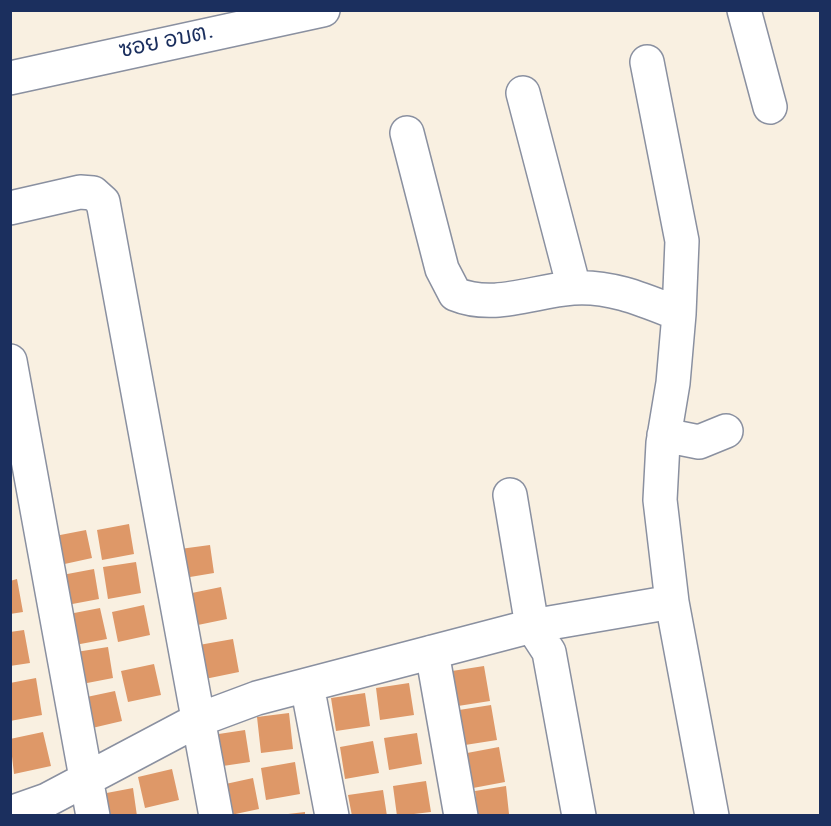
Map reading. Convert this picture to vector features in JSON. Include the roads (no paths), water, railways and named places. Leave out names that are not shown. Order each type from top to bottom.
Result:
[{"type":"street","name":"ซอย อบต.","points":[[10,78],[323,10]]},
{"type":"street","points":[[744,10],[770,107]]},
{"type":"street","points":[[647,62],[682,241],[679,314],[664,435],[660,500],[672,602],[712,816]]},
{"type":"street","points":[[523,93],[574,288]]},
{"type":"street","points":[[407,133],[442,269],[455,294],[471,300],[492,301],[574,288],[623,294],[679,314]]},
{"type":"street","points":[[10,208],[80,192],[93,193],[103,202],[216,816]]},
{"type":"street","points":[[10,361],[93,816]]},
{"type":"street","points":[[664,435],[699,442],[726,431]]},
{"type":"street","points":[[510,495],[532,626],[549,652],[579,816]]},
{"type":"street","points":[[10,813],[47,800],[198,720],[258,698],[532,626],[672,602]]},
{"type":"street","points":[[432,652],[461,816]]},
{"type":"street","points":[[307,685],[332,816]]}]
